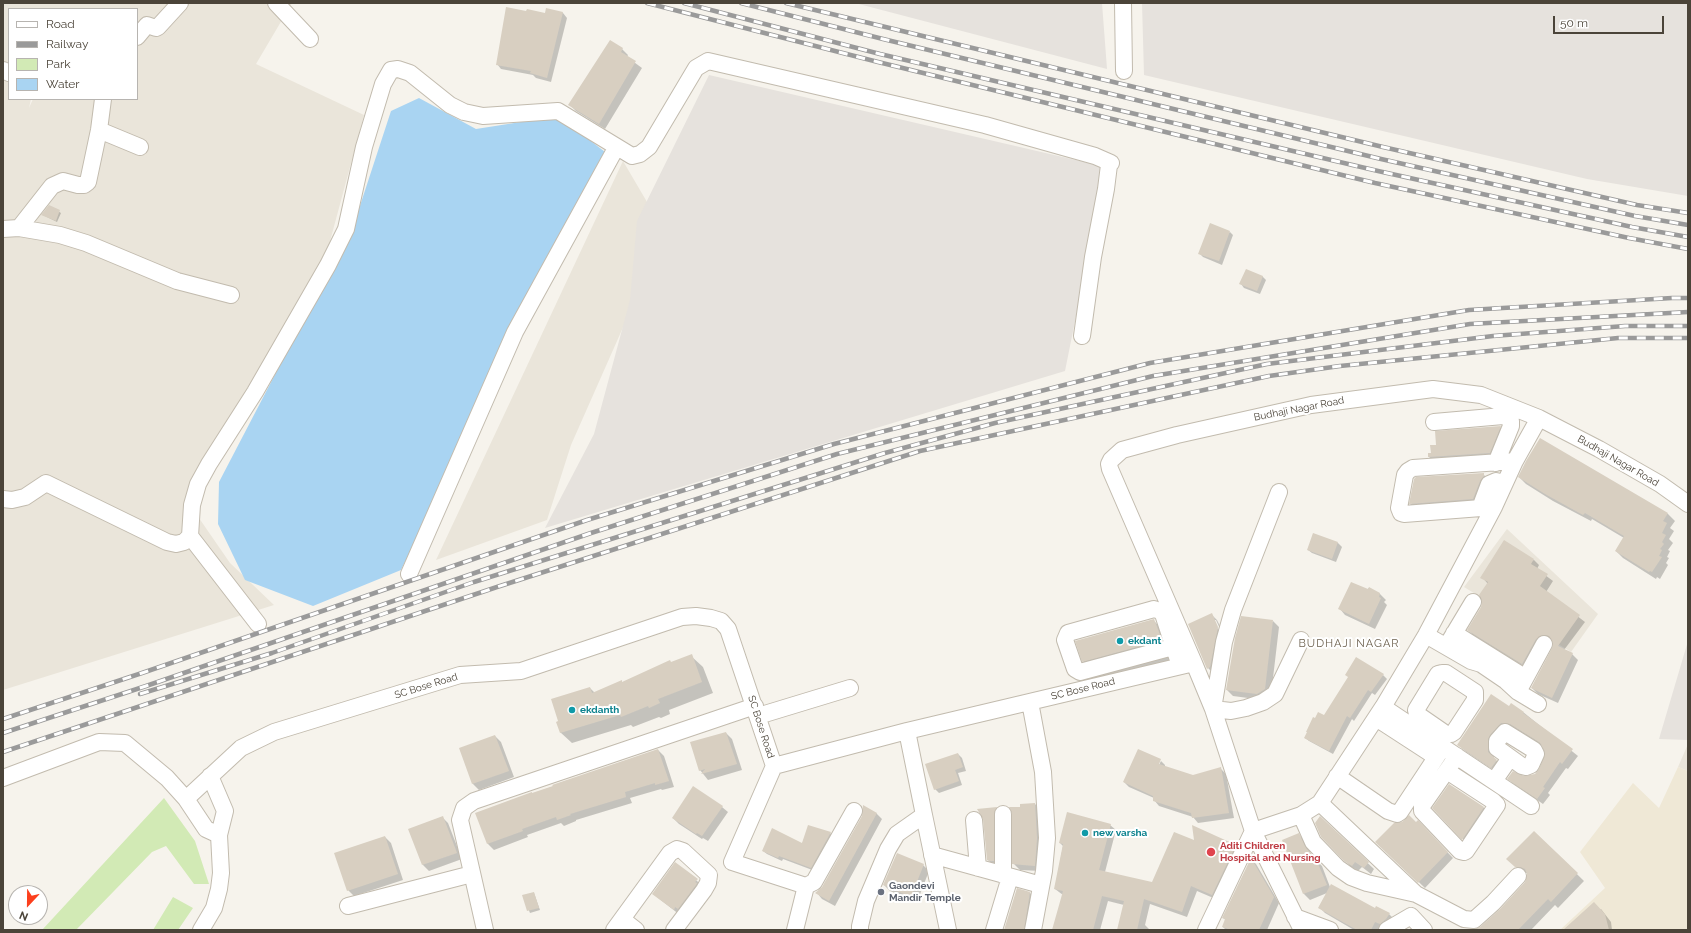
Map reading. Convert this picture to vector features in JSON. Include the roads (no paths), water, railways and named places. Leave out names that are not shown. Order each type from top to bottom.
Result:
[{"type":"street","points":[[138,36],[147,25],[156,28],[158,27],[180,3]]},
{"type":"street","points":[[276,3],[310,39]]},
{"type":"street","points":[[1123,3],[1124,71]]},
{"type":"street","points":[[3,499],[12,500],[25,498],[46,483],[167,542],[176,544],[184,542],[190,536],[192,505],[198,484],[255,392],[328,265],[346,229],[364,147],[383,84],[391,70],[398,69],[410,73],[450,105],[464,112],[483,116],[558,111],[616,148],[632,156],[640,154],[649,147],[696,68],[708,61],[985,125],[1077,151],[1111,163],[1109,165],[1093,257],[1082,336]]},
{"type":"street","points":[[19,228],[52,186],[63,181],[78,185],[84,185],[88,182],[99,130],[103,100]]},
{"type":"street","points":[[99,130],[140,147]]},
{"type":"street","points":[[409,574],[515,332],[616,148]]},
{"type":"street","points":[[3,229],[19,228],[60,235],[86,243],[177,281],[231,295]]},
{"type":"street","name":"Budhaji Nagar Road","points":[[1187,665],[1110,469],[1109,464],[1115,454],[1122,450],[1177,435],[1311,405],[1433,389],[1481,395],[1539,418],[1660,484],[1688,504]]},
{"type":"street","points":[[1434,422],[1503,416],[1508,418],[1511,421],[1511,426],[1496,463]]},
{"type":"street","points":[[1206,930],[1253,831],[1301,815],[1320,803],[1380,712],[1426,636],[1487,508],[1505,483],[1515,461],[1539,418]]},
{"type":"street","points":[[1487,508],[1401,513],[1399,508],[1405,475],[1413,468],[1515,461]]},
{"type":"street","points":[[1214,709],[1224,642],[1233,610],[1279,492]]},
{"type":"street","points":[[190,536],[258,624]]},
{"type":"street","points":[[1445,647],[1473,602]]},
{"type":"street","points":[[1174,647],[1080,672],[1075,669],[1065,640],[1068,634],[1154,609],[1163,614],[1174,647],[1214,709],[1253,831],[1298,924],[1330,930]]},
{"type":"street","name":"SC Bose Road","points":[[186,799],[240,748],[274,732],[460,675],[521,671],[682,617],[696,616],[711,618],[721,621],[728,629],[774,766],[907,731],[1187,665]]},
{"type":"street","points":[[1454,633],[1518,673]]},
{"type":"street","points":[[1426,636],[1471,661],[1481,664],[1506,681],[1518,692],[1538,704]]},
{"type":"street","points":[[1214,709],[1231,711],[1246,708],[1263,702],[1275,694],[1301,640]]},
{"type":"street","points":[[1518,692],[1544,644]]},
{"type":"street","points":[[485,930],[460,820],[464,808],[474,801],[756,711],[850,688]]},
{"type":"street","points":[[1030,702],[1043,772],[1047,816],[1047,838],[1033,930]]},
{"type":"street","points":[[1380,712],[1423,726],[1440,752]]},
{"type":"street","points":[[1380,712],[1440,752],[1457,756],[1531,806]]},
{"type":"street","points":[[907,731],[948,930]]},
{"type":"street","points":[[3,778],[99,742],[125,743],[167,778],[186,799],[206,830],[219,835]]},
{"type":"street","points":[[1337,776],[1388,811],[1397,814],[1400,812],[1440,752]]},
{"type":"street","points":[[1447,770],[1494,801],[1497,805],[1464,852],[1460,851],[1422,811],[1422,806],[1447,770],[1457,756]]},
{"type":"street","points":[[1494,781],[1510,758]]},
{"type":"street","points":[[774,766],[732,862],[806,886],[814,882],[854,810]]},
{"type":"street","points":[[201,930],[214,908],[219,889],[221,873],[219,835],[225,811],[210,776]]},
{"type":"street","points":[[1320,803],[1422,897]]},
{"type":"street","points":[[994,930],[1006,876],[1003,814]]},
{"type":"street","points":[[860,930],[866,901],[888,849],[897,834],[924,815]]},
{"type":"street","points":[[1301,815],[1313,842],[1338,868],[1347,874],[1367,883],[1422,897],[1464,919],[1474,920],[1493,903],[1518,876]]},
{"type":"street","points":[[974,820],[978,868]]},
{"type":"street","points":[[636,930],[618,924],[670,853],[677,848],[683,851],[709,875],[708,883],[704,890],[674,930]]},
{"type":"street","points":[[932,855],[1041,885]]},
{"type":"street","points":[[348,906],[472,874]]},
{"type":"street","points":[[795,930],[806,886]]},
{"type":"street","points":[[1387,930],[1411,916],[1422,897]]},
{"type":"street","points":[[1411,916],[1424,930]]},
{"type":"water","points":[[419,98],[476,129],[559,116],[605,152],[401,570],[313,606],[245,580],[218,524],[219,482],[355,221],[391,111]]},
{"type":"railway","points":[[647,3],[878,62],[1375,183],[1629,238],[1688,249]]},
{"type":"railway","points":[[684,3],[880,54],[1378,171],[1632,227],[1688,237]]},
{"type":"railway","points":[[741,3],[883,39],[1381,159],[1635,216],[1688,225]]},
{"type":"railway","points":[[786,3],[1383,147],[1637,205],[1688,213]]},
{"type":"railway","points":[[3,719],[142,673],[587,520],[834,444],[1150,363],[1469,310],[1688,298]]},
{"type":"railway","points":[[3,733],[146,686],[591,533],[837,454],[1153,376],[1470,324],[1688,312]]},
{"type":"railway","points":[[140,694],[272,653],[474,582],[885,453],[995,423],[1267,364],[1493,336],[1625,326],[1688,326]]},
{"type":"railway","points":[[3,752],[497,587],[920,451],[1269,376],[1340,366],[1618,338],[1688,338]]},
{"type":"place","name":"ekdant","points":[[1120,641]]},
{"type":"place","name":"ekdanth","points":[[572,710]]},
{"type":"place","name":"new varsha","points":[[1085,833]]},
{"type":"place","name":"Aditi Children Hospital and Nursing","points":[[1211,852]]},
{"type":"place","name":"Gaondevi Mandir Temple","points":[[881,892]]},
{"type":"district","name":"BUDHAJI NAGAR","points":[[1349,644]]}]
